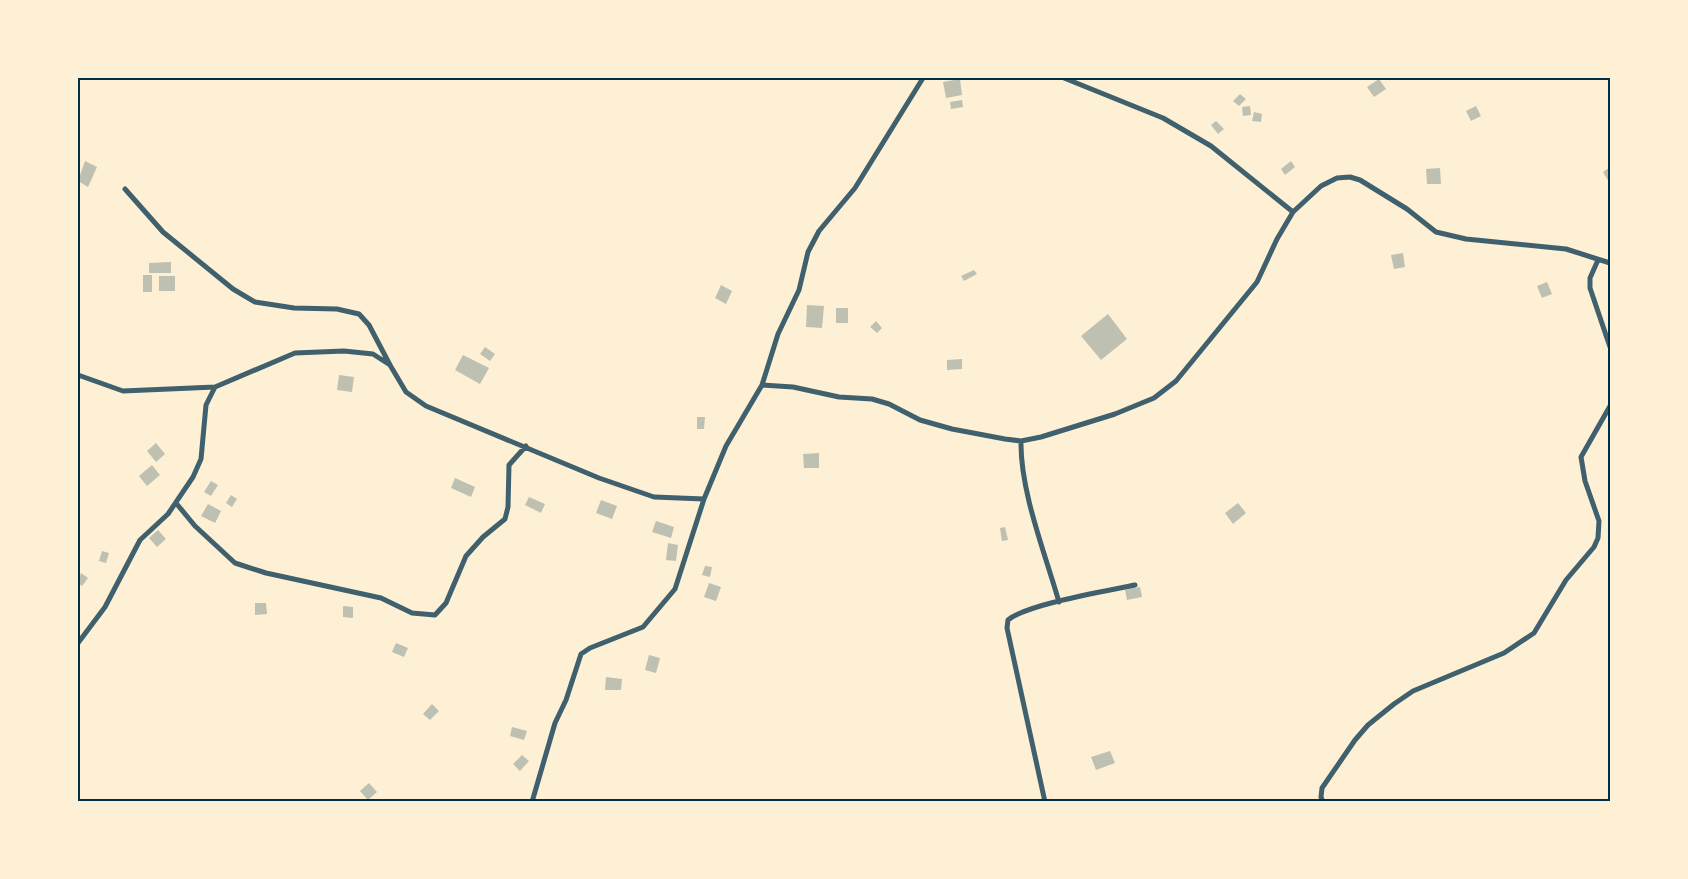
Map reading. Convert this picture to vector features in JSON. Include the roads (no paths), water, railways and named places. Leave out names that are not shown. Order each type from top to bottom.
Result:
[{"type":"street","points":[[532,802],[556,723],[566,700],[581,654],[590,648],[643,627],[656,614],[675,589],[704,499],[726,446],[762,385],[778,334],[799,290],[808,252],[819,231],[855,188],[923,78]]},
{"type":"street","points":[[1064,78],[1163,118],[1211,146],[1293,212]]},
{"type":"street","points":[[762,385],[793,387],[839,397],[872,399],[889,404],[920,420],[952,429],[1022,441],[1115,414],[1154,398],[1176,380],[1257,282],[1277,239],[1293,212],[1321,186],[1337,178],[1350,177],[1360,180],[1407,209],[1436,232],[1466,239],[1566,249],[1610,263]]},
{"type":"street","points":[[126,190],[163,232],[233,289],[255,302],[359,314],[369,324],[406,392],[426,406],[599,478],[654,497],[704,499]]},
{"type":"street","points":[[1598,260],[1590,278],[1590,288],[1610,347]]},
{"type":"street","points":[[78,375],[123,390],[215,387],[295,353],[344,351],[373,354],[390,365]]},
{"type":"street","points":[[78,643],[105,607],[140,540],[176,504],[193,477],[201,459],[206,405],[215,387]]},
{"type":"street","points":[[1320,800],[1322,788],[1355,740],[1368,725],[1394,704],[1412,691],[1504,652],[1534,633],[1566,580],[1594,547],[1598,538],[1599,521],[1585,481],[1581,457],[1610,406]]},
{"type":"street","points":[[1022,441],[1021,462],[1028,493],[1060,602]]},
{"type":"street","points":[[176,504],[195,526],[235,563],[266,573],[381,598],[412,613],[435,615],[446,603],[466,556],[482,537],[505,519],[508,506],[509,465],[526,446]]},
{"type":"street","points":[[1045,802],[1007,628],[1008,620],[1015,614],[1134,585]]}]
